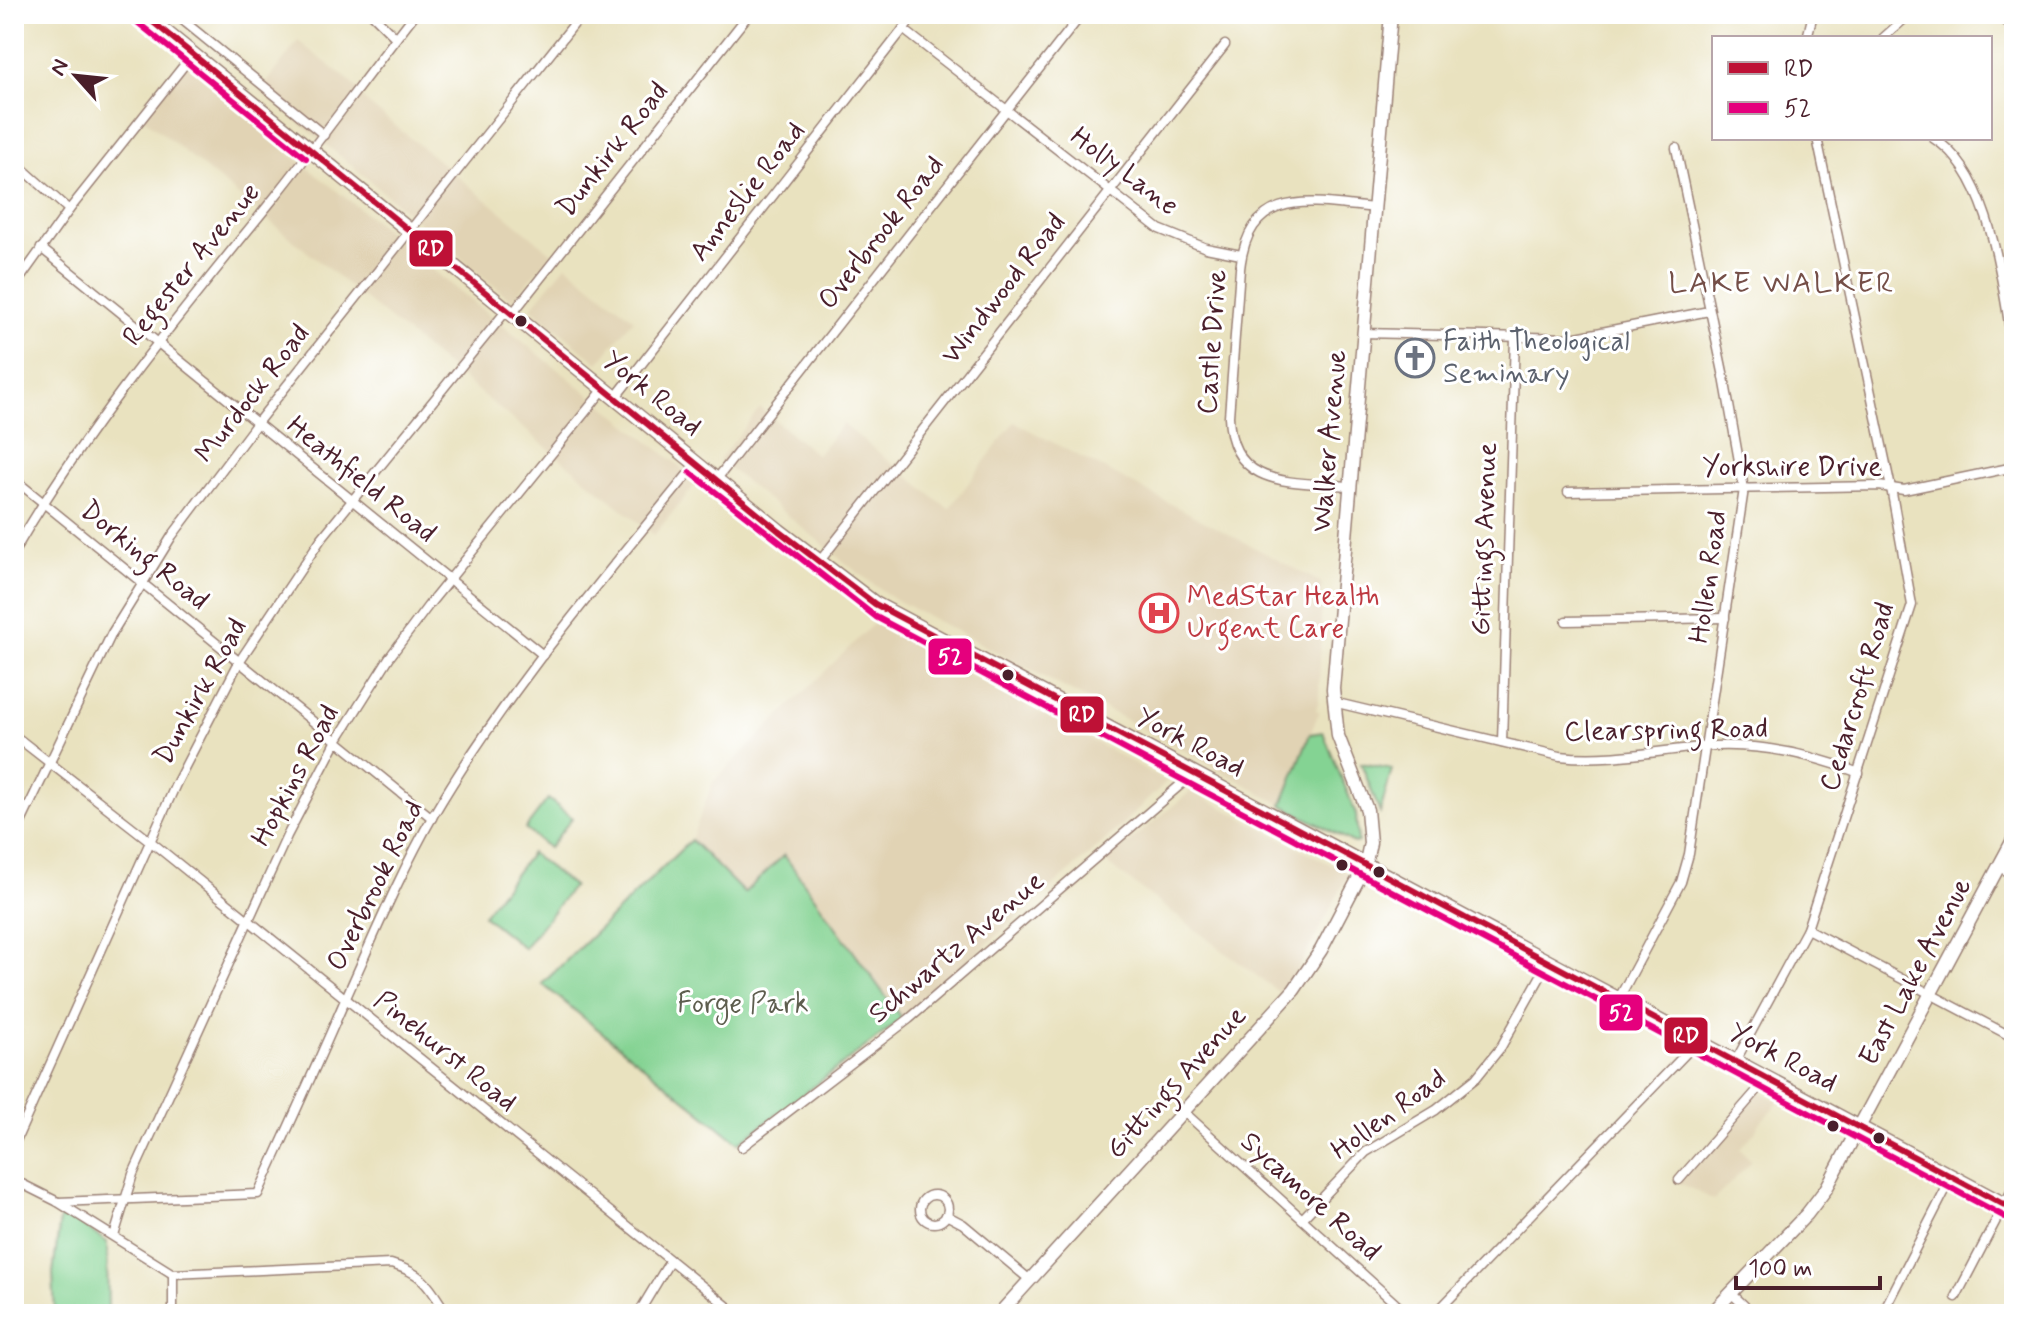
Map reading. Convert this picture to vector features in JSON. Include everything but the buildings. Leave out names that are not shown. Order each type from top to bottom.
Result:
[{"type":"main road","name":"York Road","points":[[143,14],[696,464],[881,608],[2009,1207]]},
{"type":"street","points":[[175,14],[324,135]]},
{"type":"street","points":[[372,14],[396,38]]},
{"type":"street","name":"Regester Avenue","points":[[14,552],[43,502],[157,343],[324,135],[415,14]]},
{"type":"street","name":"Murdock Road","points":[[14,837],[112,633],[202,494],[582,14]]},
{"type":"street","name":"Dunkirk Road","points":[[14,1145],[196,742],[239,662],[321,539],[510,312],[749,14]]},
{"type":"street","name":"Anneslie Road","points":[[610,393],[915,14]]},
{"type":"street","name":"Overbrook Road","points":[[716,480],[1082,14]]},
{"type":"street","name":"Walker Avenue","points":[[1365,866],[1370,843],[1369,819],[1338,736],[1333,702],[1391,14]]},
{"type":"street","points":[[1808,36],[1813,14]]},
{"type":"street","points":[[1885,36],[1910,14]]},
{"type":"street","points":[[1996,14],[2014,27]]},
{"type":"street","name":"Holly Lane","points":[[903,29],[1159,229],[1197,245],[1241,255]]},
{"type":"street","name":"Windwood Road","points":[[819,562],[1225,45]]},
{"type":"street","points":[[14,287],[69,210],[193,54]]},
{"type":"street","name":"Cedarcroft Road","points":[[1735,1062],[1807,929],[1912,605],[1891,488],[1817,140]]},
{"type":"street","points":[[1936,140],[1964,166],[1979,195],[2000,277],[2014,353]]},
{"type":"street","name":"Hollen Road","points":[[1618,1000],[1684,874],[1689,854],[1744,489],[1676,148]]},
{"type":"street","points":[[14,161],[69,210]]},
{"type":"street","points":[[1241,255],[1242,246],[1253,226],[1275,207],[1312,202],[1375,208]]},
{"type":"street","name":"Heathfield Road","points":[[41,248],[543,655]]},
{"type":"street","name":"Castle Drive","points":[[1241,255],[1229,416],[1229,434],[1235,448],[1254,472],[1269,478],[1349,486]]},
{"type":"street","points":[[1363,333],[1571,338],[1709,311]]},
{"type":"street","name":"Gittings Avenue","points":[[1502,742],[1515,338]]},
{"type":"street","name":"Hopkins Road","points":[[114,1236],[123,1200],[247,922],[336,742],[389,658],[449,579],[610,393]]},
{"type":"street","name":"Overbrook Road","points":[[58,1202],[258,1194],[367,949],[432,818],[478,743],[543,655],[696,464]]},
{"type":"street","name":"Yorkshire Drive","points":[[1568,492],[1879,486],[1904,490],[2014,467]]},
{"type":"street","name":"Dorking Road","points":[[14,479],[432,818]]},
{"type":"street","points":[[1566,621],[1725,618]]},
{"type":"street","name":"Clearspring Road","points":[[1333,702],[1570,757],[1707,747],[1789,751],[1827,760],[1859,773]]},
{"type":"street","name":"Pinehurst Road","points":[[14,735],[737,1314]]},
{"type":"street","name":"Schwartz Avenue","points":[[742,1147],[909,1019],[1193,774]]},
{"type":"street","name":"East Lake Avenue","points":[[1711,1314],[1807,1214],[1826,1189],[2014,838]]},
{"type":"street","name":"Gittings Avenue","points":[[1002,1311],[1309,972],[1365,866]]},
{"type":"street","points":[[1999,867],[2014,875]]},
{"type":"street","points":[[1807,929],[2014,1038]]},
{"type":"street","name":"Hollen Road","points":[[1302,1219],[1366,1152],[1436,1110],[1476,1078],[1501,1047],[1548,963]]},
{"type":"street","points":[[1435,1314],[1697,1042]]},
{"type":"street","points":[[1679,1180],[1767,1079]]},
{"type":"street","name":"Sycamore Road","points":[[1184,1112],[1407,1314]]},
{"type":"street","points":[[1882,1314],[1952,1177]]},
{"type":"street","points":[[14,1180],[58,1202],[173,1274],[391,1264],[420,1276],[433,1289],[447,1314]]},
{"type":"street","points":[[1956,1297],[2009,1207],[2014,1186]]},
{"type":"street","points":[[946,1215],[963,1224],[1030,1280]]},
{"type":"street","points":[[638,1314],[670,1261]]},
{"type":"street","points":[[173,1274],[173,1314]]},
{"type":"street","points":[[1731,1293],[1753,1314]]},
{"type":"street","points":[[1002,1311],[1018,1314]]},
{"type":"shaded area","points":[[298,41],[351,82],[366,102],[552,253],[512,301],[260,92]]},
{"type":"shaded area","points":[[185,63],[406,249],[681,467],[695,485],[654,535],[141,116]]},
{"type":"shaded area","points":[[566,265],[634,319],[598,363],[531,308]]},
{"type":"shaded area","points":[[760,408],[817,455],[843,424],[949,509],[1014,422],[1322,583],[1319,700],[1316,710],[1319,712],[1282,805],[1182,749],[891,597],[857,572],[719,460]]},
{"type":"shaded area","points":[[874,623],[1167,781],[1110,836],[902,1019],[784,856],[744,893],[691,840],[713,782]]},
{"type":"shaded area","points":[[1191,791],[1349,874],[1298,969],[1281,994],[1105,862]]},
{"type":"shaded area","points":[[1757,1090],[1780,1101],[1740,1149],[1752,1161],[1714,1200],[1678,1182]]},
{"type":"green space","points":[[1323,732],[1356,814],[1358,842],[1354,843],[1282,805],[1310,734]]},
{"type":"green space","points":[[1361,763],[1392,769],[1380,813]]},
{"type":"green space","points":[[548,799],[572,818],[549,848],[525,829]]},
{"type":"green space","name":"Forge Park","points":[[691,840],[744,893],[784,855],[902,1019],[739,1143],[542,984]]},
{"type":"green space","points":[[531,853],[573,886],[524,948],[483,915]]},
{"type":"green space","points":[[61,1212],[107,1242],[108,1314],[55,1314],[53,1273]]},
{"type":"transit line","name":"RD","points":[[143,14],[779,531],[875,604],[2014,1210]]},
{"type":"transit line","name":"52","points":[[137,22],[306,158]]},
{"type":"transit line","name":"52","points":[[690,472],[876,617],[2009,1219]]},
{"type":"place","name":"Faith Theological Seminary","points":[[1415,358]]},
{"type":"place","name":"MedStar Health Urgent Care","points":[[1159,613]]},
{"type":"district","name":"LAKE WALKER","points":[[1782,283]]}]
